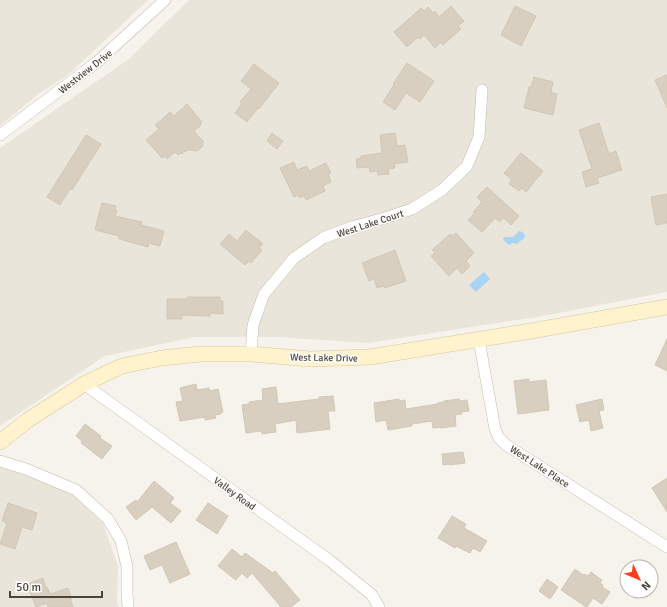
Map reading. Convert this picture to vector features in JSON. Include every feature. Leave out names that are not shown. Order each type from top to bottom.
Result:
[{"type":"main road","name":"West Lake Drive","points":[[0,442],[28,420],[84,384],[122,366],[162,358],[200,354],[251,354],[310,359],[370,357],[479,340],[667,307]]},
{"type":"street","name":"Westview Drive","points":[[0,135],[98,62],[164,0]]},
{"type":"street","name":"West Lake Court","points":[[251,354],[253,325],[264,294],[294,258],[324,238],[352,227],[412,209],[442,190],[467,166],[479,137],[482,90]]},
{"type":"street","name":"West Lake Place","points":[[479,340],[495,429],[499,438],[506,445],[667,547]]},
{"type":"street","name":"Valley Road","points":[[84,384],[329,560],[372,595],[379,607]]},
{"type":"street","points":[[0,461],[26,468],[76,490],[108,520],[120,541],[126,566],[128,607]]},
{"type":"shaded area","points":[[0,0],[148,0],[68,75],[37,95],[0,126]]},
{"type":"shaded area","points":[[189,0],[667,0],[667,292],[543,316],[368,343],[277,337],[195,337],[105,356],[0,426],[0,148],[129,59]]},
{"type":"shaded area","points":[[0,461],[28,472],[72,494],[103,523],[118,566],[117,603],[119,607],[0,607]]},
{"type":"water","points":[[519,231],[523,232],[525,236],[524,239],[517,244],[513,243],[509,245],[503,240],[504,237],[513,237]]},
{"type":"water","points":[[484,272],[490,279],[476,292],[469,285]]},
{"type":"building","points":[[451,6],[464,21],[458,26],[461,29],[443,45],[441,42],[435,48],[424,35],[420,39],[418,37],[407,47],[394,32],[421,8],[424,11],[428,7],[433,13],[435,11],[439,17]]},
{"type":"building","points":[[515,6],[536,16],[521,46],[501,35]]},
{"type":"building","points":[[407,63],[434,81],[420,102],[406,93],[395,110],[383,102]]},
{"type":"building","points":[[254,64],[279,83],[247,122],[235,113],[242,104],[240,102],[251,89],[241,81]]},
{"type":"building","points":[[667,75],[667,108],[655,80]]},
{"type":"building","points":[[534,77],[553,82],[551,92],[557,94],[553,115],[524,108],[529,87],[531,87]]},
{"type":"building","points":[[187,104],[202,122],[200,124],[201,125],[194,131],[203,141],[203,146],[197,151],[188,150],[178,155],[175,152],[167,159],[165,156],[162,158],[146,140],[159,129],[155,125],[170,112],[174,116]]},
{"type":"building","points":[[599,123],[609,154],[616,151],[622,170],[597,178],[599,183],[586,187],[582,172],[592,169],[579,130]]},
{"type":"building","points":[[272,133],[283,141],[277,149],[267,141]]},
{"type":"building","points":[[395,133],[397,146],[405,145],[408,162],[394,164],[395,168],[388,169],[389,174],[378,175],[377,171],[370,172],[369,167],[357,168],[356,159],[361,158],[361,156],[382,153],[380,135]]},
{"type":"building","points":[[86,135],[101,144],[72,190],[70,189],[60,205],[47,197]]},
{"type":"building","points":[[521,153],[543,171],[526,192],[522,188],[519,191],[509,184],[512,180],[504,173]]},
{"type":"building","points":[[294,162],[297,170],[307,166],[309,171],[326,163],[331,173],[328,174],[331,182],[323,186],[325,191],[306,200],[304,196],[299,198],[298,195],[294,197],[280,168]]},
{"type":"building","points":[[487,187],[519,216],[511,225],[504,218],[500,222],[495,218],[482,232],[468,220],[475,213],[473,212],[482,202],[477,197]]},
{"type":"building","points":[[667,194],[667,223],[656,225],[651,197]]},
{"type":"building","points":[[102,203],[116,206],[115,210],[117,210],[115,216],[142,222],[141,225],[164,231],[160,246],[149,243],[148,247],[119,239],[119,236],[95,230]]},
{"type":"building","points":[[246,230],[263,244],[259,248],[262,250],[251,263],[249,261],[245,265],[220,244],[229,234],[237,241]]},
{"type":"building","points":[[456,233],[474,253],[466,261],[470,266],[462,274],[457,268],[449,276],[431,256],[435,253],[432,250],[450,234],[452,236]]},
{"type":"building","points":[[395,250],[406,281],[385,288],[384,286],[377,288],[374,279],[369,281],[362,263]]},
{"type":"building","points":[[187,297],[220,297],[220,301],[223,301],[223,314],[210,313],[210,316],[182,315],[182,319],[167,319],[167,299],[187,299]]},
{"type":"building","points":[[667,339],[667,371],[655,365]]},
{"type":"building","points":[[529,379],[529,382],[546,380],[549,410],[518,414],[514,381]]},
{"type":"building","points":[[196,384],[197,390],[209,388],[210,391],[218,389],[223,412],[215,415],[216,418],[205,420],[205,417],[180,421],[176,402],[183,401],[180,388]]},
{"type":"building","points":[[276,387],[278,404],[333,396],[335,411],[328,411],[330,429],[297,433],[296,420],[275,424],[276,432],[262,434],[261,431],[246,433],[242,405],[249,404],[249,402],[263,400],[262,389]]},
{"type":"building","points":[[399,399],[399,401],[405,400],[406,409],[438,404],[444,401],[459,399],[460,401],[467,400],[469,411],[461,412],[462,414],[455,415],[456,426],[433,428],[432,421],[388,430],[386,420],[376,422],[374,403]]},
{"type":"building","points":[[602,399],[604,410],[599,411],[603,428],[591,431],[589,420],[580,422],[576,405]]},
{"type":"building","points":[[85,424],[101,436],[100,438],[112,446],[102,459],[81,443],[82,441],[76,436]]},
{"type":"building","points":[[463,452],[465,463],[443,465],[442,454]]},
{"type":"building","points":[[667,478],[667,512],[652,488]]},
{"type":"building","points":[[154,481],[174,498],[170,503],[181,511],[171,523],[152,507],[136,520],[126,507],[136,500],[137,502]]},
{"type":"building","points":[[8,503],[37,513],[32,530],[22,527],[15,549],[0,544],[7,523],[2,521]]},
{"type":"building","points":[[208,503],[228,516],[217,534],[196,520]]},
{"type":"building","points":[[452,516],[466,524],[464,528],[487,541],[480,552],[473,548],[470,553],[456,546],[455,548],[438,538]]},
{"type":"building","points":[[176,542],[190,574],[170,583],[162,565],[150,570],[144,556]]},
{"type":"building","points":[[232,549],[242,557],[245,553],[273,573],[275,571],[300,600],[291,607],[281,607],[252,573],[247,578],[242,573],[236,580],[218,566]]},
{"type":"building","points":[[575,569],[583,575],[588,576],[591,572],[602,580],[600,583],[603,585],[602,587],[610,592],[602,604],[593,598],[586,607],[561,590]]},
{"type":"building","points":[[43,578],[46,588],[47,587],[50,594],[68,588],[73,607],[48,607],[47,603],[36,607],[27,584]]},
{"type":"building","points":[[547,579],[558,587],[550,599],[539,591]]}]
